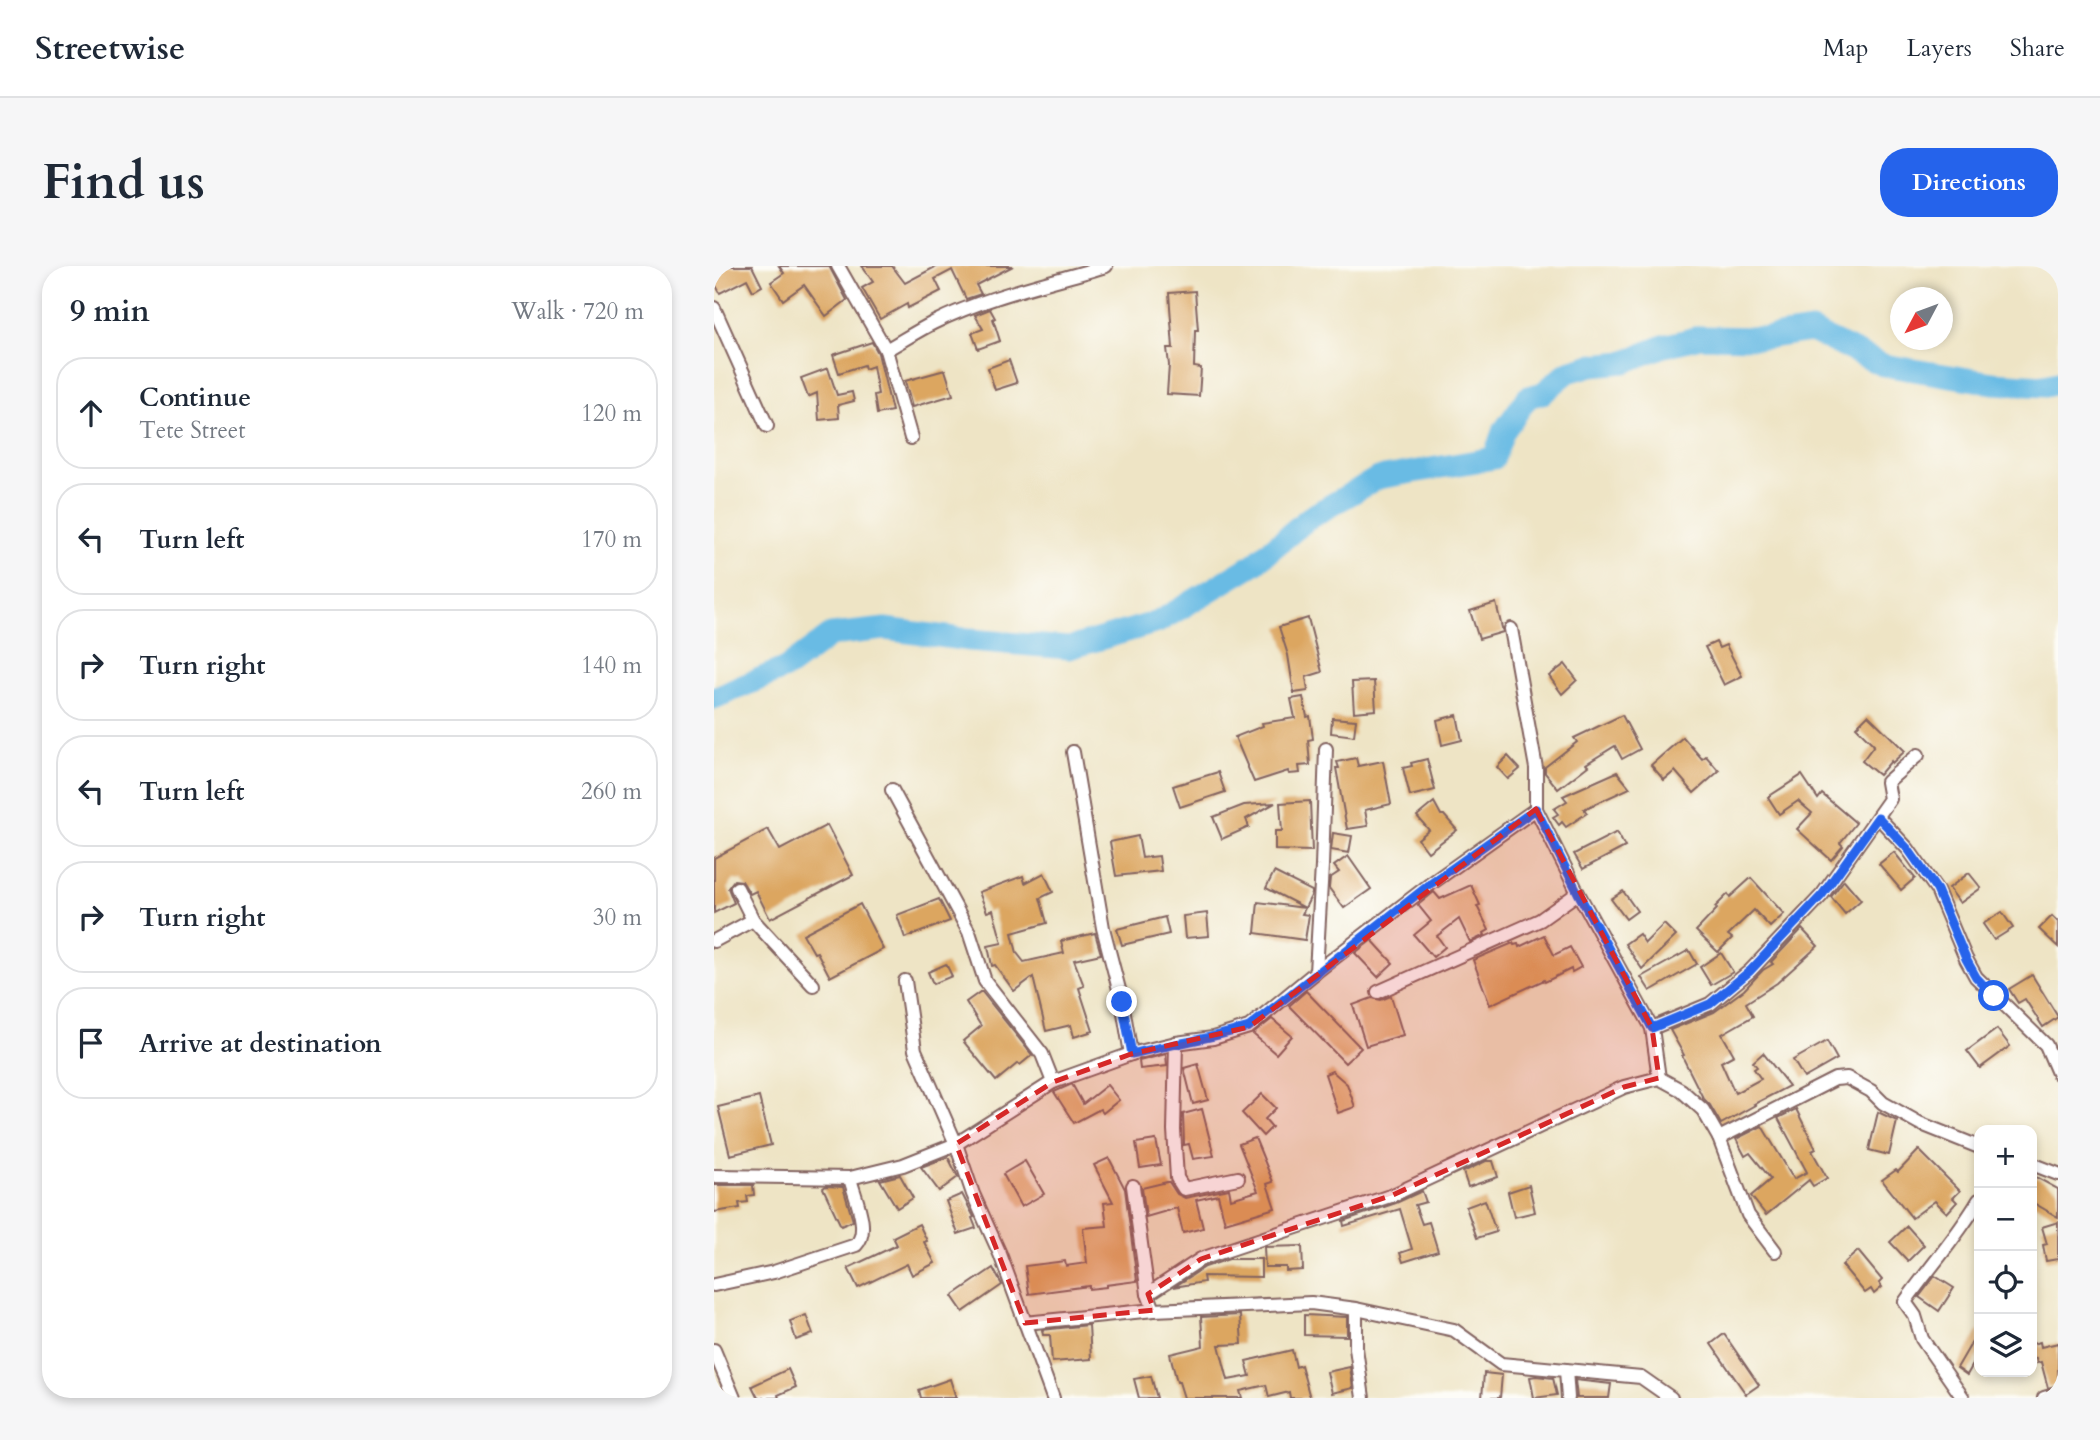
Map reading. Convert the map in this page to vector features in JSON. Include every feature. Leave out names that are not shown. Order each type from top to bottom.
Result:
[{"type":"street","points":[[838,266],[886,350],[911,438]]},
{"type":"street","points":[[886,350],[933,323],[962,311],[1106,266]]},
{"type":"street","points":[[714,308],[767,426]]},
{"type":"street","points":[[1511,629],[1535,768],[1536,809],[1578,893],[1652,1028],[1659,1078]]},
{"type":"street","points":[[1316,972],[1326,749]]},
{"type":"street","points":[[1073,752],[1103,928],[1132,1054]]},
{"type":"street","points":[[1652,1028],[1710,1004],[1750,971],[1822,895],[1889,799],[1888,782],[1918,755]]},
{"type":"street","points":[[892,790],[969,932],[985,981],[1042,1054],[1053,1082]]},
{"type":"street","points":[[714,1176],[850,1178],[903,1165],[956,1144],[1053,1082],[1132,1054],[1176,1043],[1213,1038],[1249,1027],[1429,885],[1536,809]]},
{"type":"street","points":[[1878,817],[1908,849],[1937,890],[1976,977],[2046,1045],[2058,1073]]},
{"type":"street","points":[[737,888],[753,920],[813,985]]},
{"type":"street","points":[[1378,992],[1540,920],[1578,893]]},
{"type":"street","points":[[714,940],[753,920]]},
{"type":"street","points":[[905,981],[915,1051],[1000,1254],[1053,1398]]},
{"type":"street","points":[[1176,1043],[1174,1130],[1177,1178],[1180,1185],[1184,1189],[1238,1178]]},
{"type":"street","points":[[1148,1294],[1200,1259],[1393,1195],[1624,1087],[1659,1078],[1681,1090],[1703,1110],[1719,1138],[1748,1215],[1774,1251]]},
{"type":"street","points":[[1719,1138],[1835,1079],[1847,1078],[1871,1091],[1883,1103],[1919,1123],[1974,1145]]},
{"type":"street","points":[[2037,1166],[2058,1174]]},
{"type":"street","points":[[714,1285],[774,1272],[856,1245],[862,1239],[863,1229],[850,1178]]},
{"type":"street","points":[[1133,1186],[1148,1294],[1154,1310]]},
{"type":"street","points":[[1963,1398],[1922,1339],[1915,1316],[1905,1303],[1974,1208]]},
{"type":"street","points":[[1026,1323],[1154,1310],[1311,1303],[1356,1309],[1454,1330],[1501,1364],[1641,1377],[1671,1398]]},
{"type":"street","points":[[1356,1309],[1356,1348],[1363,1398]]},
{"type":"street","points":[[714,1350],[734,1398]]},
{"type":"street","points":[[1566,1370],[1568,1398]]},
{"type":"street","points":[[2043,1398],[2058,1394]]},
{"type":"highlighted area","points":[[1536,809],[1652,1028],[1659,1078],[1624,1087],[1393,1195],[1201,1259],[1148,1294],[1154,1310],[1025,1323],[956,1144],[1053,1082],[1131,1054],[1249,1027]]},
{"type":"building","points":[[714,266],[752,266],[762,286],[753,291],[747,279],[720,293],[714,282]]},
{"type":"building","points":[[779,266],[829,266],[847,300],[826,316],[804,285],[783,300],[771,282],[784,273]]},
{"type":"building","points":[[862,266],[892,266],[905,283],[937,266],[1013,266],[976,285],[981,294],[966,299],[952,270],[935,279],[941,291],[908,308],[907,304],[880,319],[862,288],[873,282]]},
{"type":"building","points":[[1195,291],[1198,330],[1195,330],[1194,367],[1201,368],[1199,396],[1167,394],[1167,348],[1173,348],[1169,293]]},
{"type":"building","points":[[990,309],[1000,341],[978,349],[972,333],[983,329],[975,315]]},
{"type":"building","points":[[872,342],[878,353],[892,411],[877,414],[874,395],[878,394],[873,366],[865,369],[864,365],[839,373],[833,355]]},
{"type":"building","points":[[1009,360],[1017,383],[995,390],[988,368]]},
{"type":"building","points":[[828,368],[837,395],[852,392],[854,401],[838,405],[839,418],[819,420],[817,393],[808,397],[801,378]]},
{"type":"building","points":[[945,370],[953,395],[912,407],[905,381]]},
{"type":"building","points":[[1496,603],[1503,632],[1479,639],[1470,611]]},
{"type":"building","points":[[1308,618],[1322,672],[1306,677],[1308,691],[1294,693],[1288,655],[1279,627]]},
{"type":"building","points":[[1716,642],[1719,648],[1726,645],[1742,676],[1724,685],[1705,647]]},
{"type":"building","points":[[1565,664],[1577,680],[1562,694],[1549,676]]},
{"type":"building","points":[[1374,681],[1376,710],[1354,712],[1352,682]]},
{"type":"building","points":[[1303,697],[1307,717],[1310,716],[1313,739],[1308,740],[1310,765],[1299,766],[1300,773],[1289,774],[1288,771],[1254,782],[1235,737],[1263,726],[1262,723],[1295,718],[1291,699]]},
{"type":"building","points":[[1457,715],[1462,740],[1442,745],[1437,720]]},
{"type":"building","points":[[1622,715],[1640,749],[1622,759],[1615,746],[1586,764],[1588,766],[1558,789],[1545,773],[1545,767],[1577,742],[1574,738]]},
{"type":"building","points":[[1868,715],[1905,751],[1892,763],[1891,761],[1879,775],[1862,761],[1874,745],[1856,727]]},
{"type":"building","points":[[1332,718],[1356,720],[1354,736],[1331,733]]},
{"type":"building","points":[[1683,737],[1702,759],[1706,756],[1719,771],[1694,793],[1675,771],[1664,780],[1651,765]]},
{"type":"building","points":[[1508,756],[1520,769],[1508,779],[1497,767]]},
{"type":"building","points":[[1356,758],[1358,766],[1383,761],[1391,804],[1365,810],[1368,826],[1347,829],[1336,768],[1339,768],[1337,762]]},
{"type":"building","points":[[1427,759],[1435,790],[1410,796],[1403,768]]},
{"type":"building","points":[[1218,772],[1225,792],[1180,807],[1173,786]]},
{"type":"building","points":[[1617,772],[1630,788],[1584,809],[1587,813],[1566,827],[1562,822],[1559,825],[1553,817],[1558,814],[1554,809],[1567,801],[1563,796]]},
{"type":"building","points":[[1802,775],[1818,799],[1822,794],[1856,823],[1840,843],[1843,846],[1831,860],[1797,829],[1812,813],[1798,801],[1779,814],[1768,797]]},
{"type":"building","points":[[1310,801],[1312,851],[1275,850],[1275,831],[1282,831],[1280,803]]},
{"type":"building","points":[[1434,802],[1441,815],[1457,830],[1428,852],[1418,839],[1429,830],[1417,816]]},
{"type":"building","points":[[1275,803],[1246,819],[1249,827],[1222,839],[1213,817],[1244,805]]},
{"type":"building","points":[[827,825],[853,875],[770,919],[756,891],[750,894],[742,881],[734,880],[728,888],[734,903],[714,913],[714,858],[768,829],[780,850]]},
{"type":"building","points":[[1617,832],[1625,847],[1583,869],[1574,854]]},
{"type":"building","points":[[1333,833],[1352,836],[1349,853],[1331,850]]},
{"type":"building","points":[[1138,836],[1142,858],[1159,856],[1161,871],[1116,876],[1110,842]]},
{"type":"building","points":[[1894,852],[1915,878],[1901,890],[1879,864]]},
{"type":"building","points":[[1348,856],[1371,889],[1344,908],[1329,888],[1330,878],[1339,872],[1334,866]]},
{"type":"building","points":[[1274,872],[1312,891],[1305,908],[1266,888]]},
{"type":"building","points":[[1044,873],[1053,892],[1040,898],[1047,923],[1012,933],[1017,953],[1024,962],[1064,953],[1061,941],[1095,933],[1101,954],[1074,960],[1084,986],[1079,988],[1093,1031],[1074,1037],[1071,1025],[1046,1031],[1033,977],[1014,991],[995,965],[992,966],[988,946],[1002,943],[993,910],[987,912],[979,892],[1023,876],[1025,883]]},
{"type":"building","points":[[1969,873],[1981,888],[1960,903],[1949,888]]},
{"type":"building","points":[[1751,878],[1784,914],[1770,927],[1754,910],[1728,935],[1732,938],[1718,952],[1696,931],[1728,894],[1730,897]]},
{"type":"building","points":[[1844,880],[1861,900],[1845,914],[1831,897]]},
{"type":"building","points":[[1471,885],[1480,905],[1477,906],[1489,930],[1470,942],[1459,919],[1437,936],[1445,947],[1433,957],[1414,935],[1431,921],[1418,905],[1434,892],[1440,899]]},
{"type":"building","points":[[1623,891],[1637,911],[1626,919],[1611,899]]},
{"type":"building","points":[[939,899],[950,921],[905,938],[897,915]]},
{"type":"building","points":[[1258,902],[1305,908],[1302,914],[1309,915],[1305,940],[1255,933]]},
{"type":"building","points":[[860,904],[883,949],[830,977],[817,952],[814,953],[803,934]]},
{"type":"building","points":[[2002,912],[2013,928],[1994,940],[1983,924]]},
{"type":"building","points":[[1207,913],[1209,936],[1185,938],[1183,916]]},
{"type":"building","points":[[2052,916],[2058,922],[2058,947],[2039,929]]},
{"type":"building","points":[[1165,917],[1169,934],[1122,945],[1117,929]]},
{"type":"building","points":[[1664,924],[1676,936],[1642,969],[1625,944],[1639,934],[1645,943]]},
{"type":"building","points":[[1802,929],[1818,946],[1777,983],[1746,1003],[1753,1016],[1722,1034],[1734,1055],[1721,1062],[1735,1093],[1761,1079],[1753,1062],[1763,1053],[1789,1086],[1721,1124],[1703,1098],[1670,1030],[1714,1012],[1744,990],[1763,970],[1773,964],[1771,962]]},
{"type":"building","points":[[1544,935],[1554,955],[1570,947],[1581,967],[1545,982],[1544,980],[1490,1005],[1473,960],[1513,943],[1519,947]]},
{"type":"building","points":[[1372,940],[1393,963],[1378,977],[1355,953]]},
{"type":"building","points":[[1689,950],[1697,964],[1650,991],[1641,977]]},
{"type":"building","points":[[1721,953],[1733,972],[1711,985],[1700,967]]},
{"type":"building","points":[[946,964],[952,976],[933,984],[928,972]]},
{"type":"building","points":[[2032,975],[2058,1017],[2043,1027],[2025,999],[2018,1003],[2009,989]]},
{"type":"building","points":[[1306,991],[1361,1048],[1345,1063],[1289,1006]]},
{"type":"building","points":[[980,992],[1032,1055],[996,1081],[963,1041],[981,1026],[966,1002]]},
{"type":"building","points":[[1391,996],[1403,1035],[1366,1046],[1353,1005],[1372,998],[1381,1000]]},
{"type":"building","points":[[1272,1019],[1292,1036],[1276,1054],[1253,1034]]},
{"type":"building","points":[[1997,1029],[2010,1046],[1980,1068],[1967,1051]]},
{"type":"building","points":[[1827,1041],[1837,1059],[1804,1078],[1793,1060]]},
{"type":"building","points":[[1166,1054],[1167,1066],[1140,1069],[1139,1061]]},
{"type":"building","points":[[1198,1064],[1208,1100],[1193,1104],[1184,1068]]},
{"type":"building","points":[[1332,1071],[1347,1084],[1355,1107],[1338,1113],[1325,1074]]},
{"type":"building","points":[[1072,1084],[1083,1104],[1107,1085],[1119,1100],[1103,1113],[1100,1109],[1074,1123],[1054,1092]]},
{"type":"building","points":[[1262,1094],[1276,1108],[1265,1119],[1272,1127],[1263,1136],[1242,1113]]},
{"type":"building","points":[[759,1097],[771,1145],[730,1155],[718,1107]]},
{"type":"building","points":[[1202,1109],[1214,1156],[1193,1159],[1189,1144],[1184,1145],[1183,1114]]},
{"type":"building","points":[[1796,1109],[1816,1149],[1812,1151],[1827,1178],[1813,1186],[1809,1180],[1766,1215],[1751,1196],[1771,1179],[1750,1153],[1745,1156],[1736,1139],[1762,1126],[1794,1179],[1807,1172],[1778,1118]]},
{"type":"building","points":[[1878,1112],[1897,1121],[1889,1155],[1869,1150]]},
{"type":"building","points":[[1255,1138],[1273,1182],[1267,1184],[1275,1208],[1225,1223],[1218,1195],[1196,1200],[1203,1228],[1183,1233],[1177,1208],[1146,1217],[1142,1188],[1167,1182],[1177,1194],[1185,1198],[1229,1189],[1231,1199],[1258,1191],[1239,1144]]},
{"type":"building","points":[[1156,1140],[1161,1165],[1140,1168],[1136,1143]]},
{"type":"building","points":[[1919,1150],[1960,1191],[1953,1198],[1957,1202],[1947,1213],[1935,1201],[1912,1218],[1882,1180],[1896,1170],[1898,1172]]},
{"type":"building","points":[[948,1157],[958,1177],[939,1191],[921,1167]]},
{"type":"building","points":[[1109,1158],[1125,1189],[1137,1281],[1106,1287],[1089,1289],[1089,1286],[1029,1294],[1025,1266],[1065,1261],[1066,1266],[1087,1263],[1083,1228],[1107,1226],[1104,1203],[1113,1202],[1094,1165]]},
{"type":"building","points":[[1025,1161],[1044,1194],[1021,1207],[1003,1174]]},
{"type":"building","points":[[1486,1161],[1493,1161],[1498,1177],[1468,1187],[1463,1172]]},
{"type":"building","points":[[900,1175],[913,1198],[897,1208],[880,1180]]},
{"type":"building","points":[[2037,1178],[2058,1189],[2058,1217],[2037,1205]]},
{"type":"building","points":[[714,1185],[753,1185],[754,1195],[747,1196],[748,1202],[739,1203],[740,1208],[714,1212]]},
{"type":"building","points":[[1529,1185],[1535,1212],[1514,1217],[1508,1192]]},
{"type":"building","points":[[843,1187],[853,1221],[841,1226],[823,1188]]},
{"type":"building","points":[[1422,1191],[1426,1202],[1415,1205],[1422,1224],[1429,1222],[1438,1251],[1403,1262],[1400,1253],[1412,1249],[1400,1209],[1344,1226],[1343,1221]]},
{"type":"building","points":[[962,1194],[974,1217],[972,1218],[976,1228],[958,1234],[946,1201]]},
{"type":"building","points":[[1485,1200],[1496,1232],[1477,1238],[1466,1207]]},
{"type":"building","points":[[2058,1222],[2058,1259],[2046,1261],[2043,1245],[2047,1244],[2042,1227]]},
{"type":"building","points":[[919,1224],[927,1241],[924,1242],[935,1263],[912,1275],[907,1264],[858,1288],[848,1268],[897,1245],[893,1237]]},
{"type":"building","points":[[1907,1226],[1924,1245],[1908,1261],[1890,1242]]},
{"type":"building","points":[[1302,1246],[1303,1270],[1286,1271],[1286,1267],[1265,1267],[1264,1247]]},
{"type":"building","points":[[1858,1251],[1882,1280],[1879,1283],[1882,1287],[1874,1294],[1871,1289],[1865,1293],[1842,1265]]},
{"type":"building","points":[[1229,1259],[1261,1259],[1261,1277],[1203,1276],[1204,1282],[1174,1287],[1205,1267]]},
{"type":"building","points":[[993,1268],[1002,1285],[963,1312],[952,1296]]},
{"type":"building","points":[[1935,1276],[1954,1288],[1939,1311],[1919,1297]]},
{"type":"building","points":[[806,1315],[813,1334],[796,1340],[790,1321]]},
{"type":"building","points":[[1240,1315],[1242,1344],[1219,1345],[1228,1380],[1250,1376],[1246,1361],[1292,1350],[1296,1367],[1301,1365],[1310,1398],[1290,1398],[1289,1392],[1269,1397],[1266,1385],[1240,1391],[1242,1398],[1184,1398],[1170,1354],[1203,1346],[1201,1317]]},
{"type":"building","points":[[1304,1315],[1347,1317],[1347,1336],[1304,1335]]},
{"type":"building","points":[[1089,1325],[1091,1359],[1052,1362],[1050,1335],[1043,1335],[1042,1330]]},
{"type":"building","points":[[1724,1334],[1759,1385],[1746,1394],[1711,1344]]},
{"type":"building","points":[[1974,1339],[1974,1363],[1967,1375],[1957,1368]]},
{"type":"building","points":[[2040,1342],[2041,1347],[2058,1343],[2058,1385],[2048,1388],[2041,1362],[2037,1363],[2037,1343]]},
{"type":"building","points":[[1350,1367],[1353,1388],[1332,1393],[1327,1372]]},
{"type":"building","points":[[788,1369],[796,1387],[778,1395],[779,1398],[758,1398],[752,1386]]},
{"type":"building","points":[[1484,1373],[1502,1375],[1500,1398],[1482,1398]]},
{"type":"building","points":[[1151,1376],[1157,1398],[1139,1398],[1134,1379]]},
{"type":"building","points":[[1530,1377],[1553,1378],[1557,1395],[1534,1398]]},
{"type":"building","points":[[950,1379],[956,1398],[921,1398],[919,1390]]},
{"type":"building","points":[[1575,1380],[1611,1384],[1609,1398],[1577,1398]]},
{"type":"waterway","points":[[714,698],[788,667],[831,635],[885,629],[970,640],[1069,648],[1158,622],[1254,564],[1309,518],[1378,478],[1494,458],[1503,432],[1528,397],[1543,393],[1568,372],[1592,365],[1624,362],[1664,346],[1700,337],[1765,338],[1811,331],[1883,365],[1993,383],[2045,386],[2058,383]]},
{"type":"route","points":[[1122,1002],[1132,1054],[1176,1043],[1213,1038],[1249,1027],[1429,885],[1536,809],[1578,893],[1652,1028],[1710,1004],[1750,971],[1822,895],[1878,817],[1908,849],[1937,890],[1966,959],[1976,977],[1994,996]]}]
